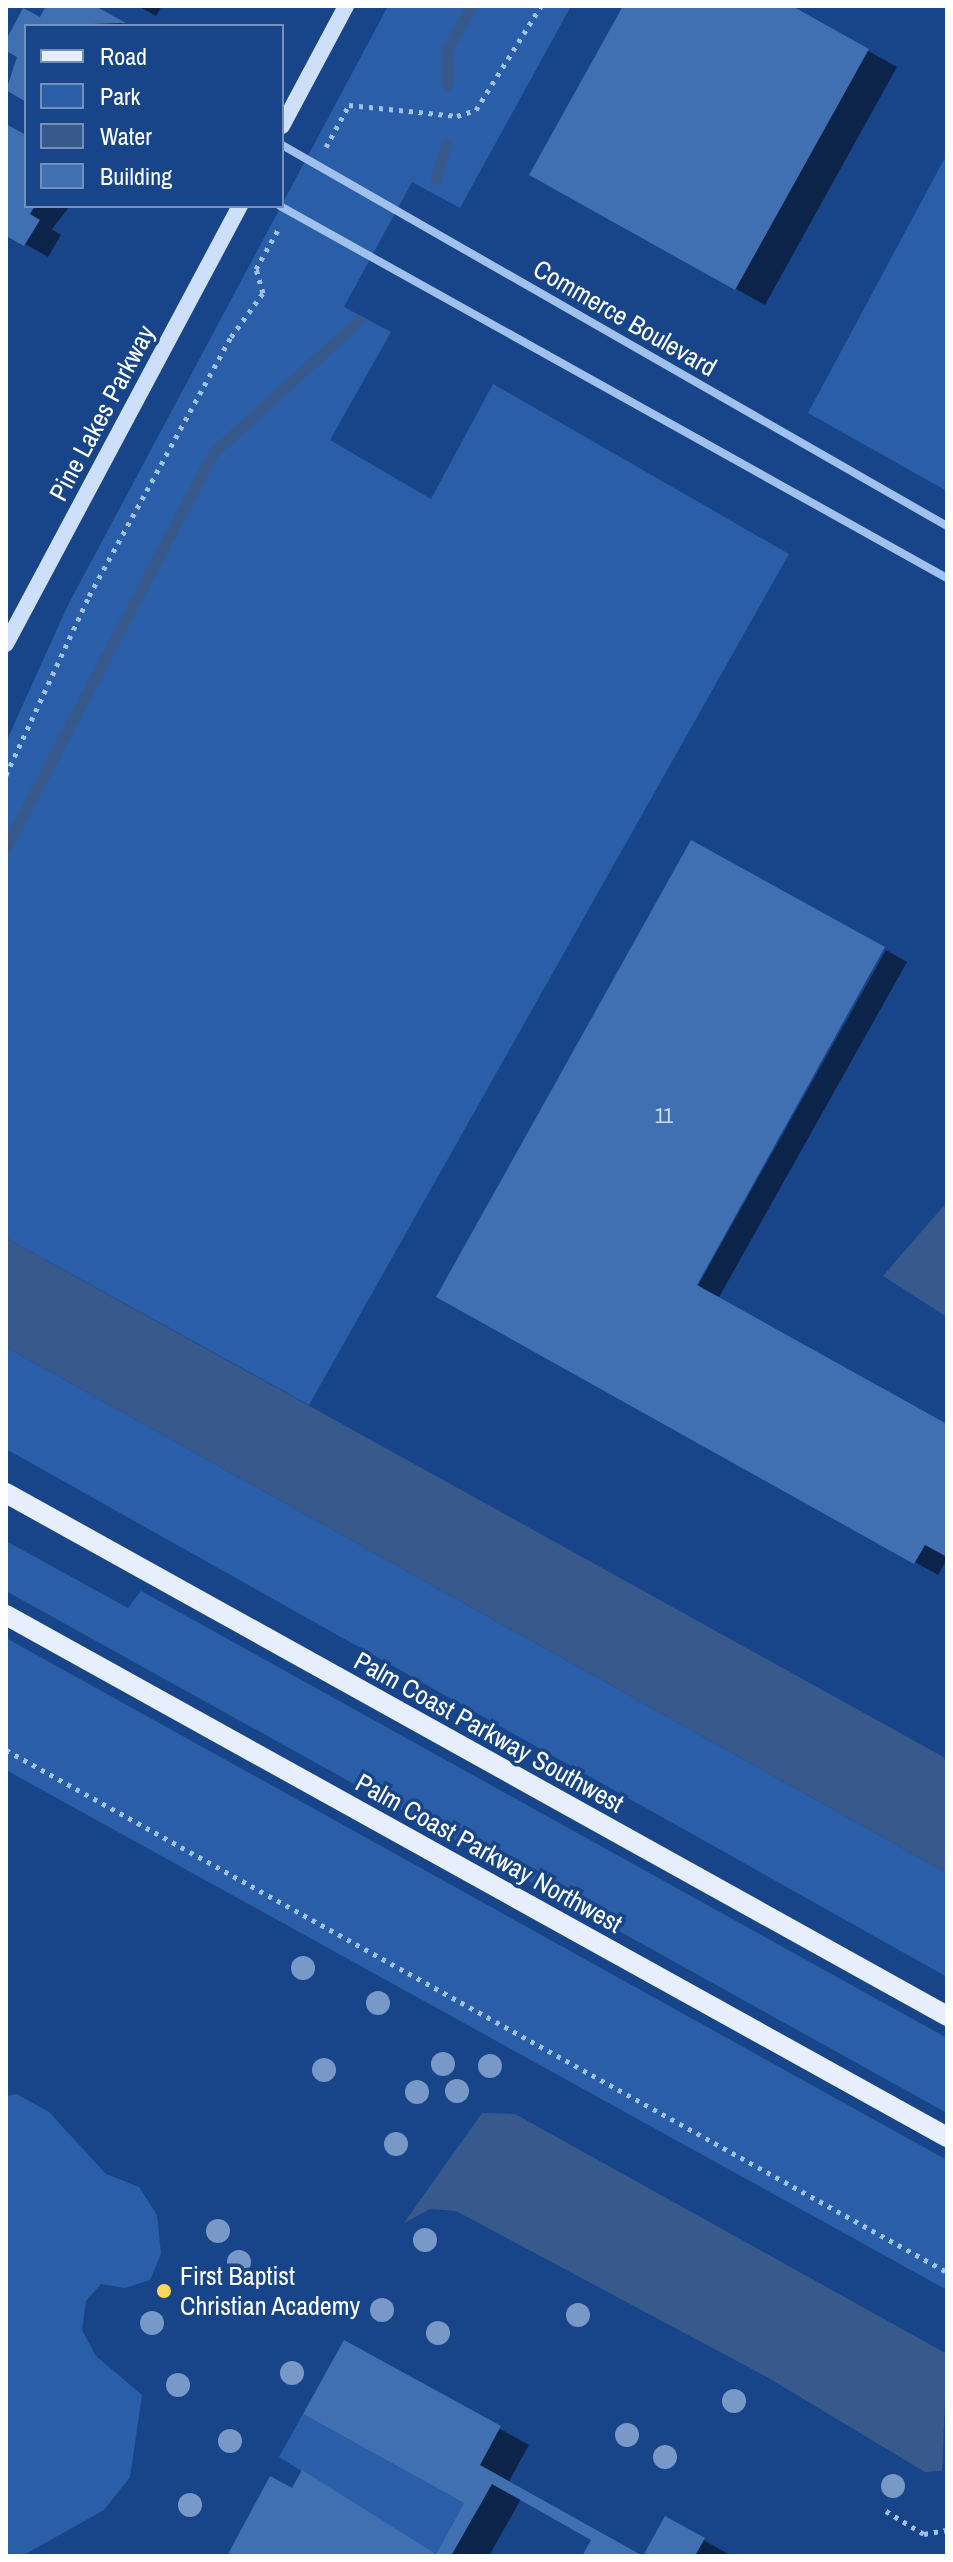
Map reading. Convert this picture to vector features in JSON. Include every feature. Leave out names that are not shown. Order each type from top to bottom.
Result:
[{"type":"main road","name":"Palm Coast Parkway Southwest","points":[[6,1493],[947,2016]]},
{"type":"main road","name":"Palm Coast Parkway Northwest","points":[[6,1615],[947,2137]]},
{"type":"street","points":[[284,122],[346,6]]},
{"type":"street","name":"Commerce Boulevard","points":[[284,146],[947,526]]},
{"type":"street","name":"Pine Lakes Parkway","points":[[6,644],[239,208]]},
{"type":"street","points":[[284,208],[947,578]]},
{"type":"path","points":[[340,121],[349,105],[457,116],[476,110],[541,6]]},
{"type":"path","points":[[6,775],[89,596],[231,337],[263,293],[256,269]]},
{"type":"path","points":[[6,1750],[947,2272]]},
{"type":"path","points":[[886,2511],[924,2534],[947,2530]]},
{"type":"green space","points":[[388,6],[571,6],[460,208],[412,182],[344,307],[391,332],[330,440],[431,499],[493,384],[789,554],[309,1405],[6,1238],[6,742],[68,605],[280,208],[284,208],[284,201]]},
{"type":"green space","points":[[947,154],[947,491],[808,413]]},
{"type":"green space","points":[[6,1347],[947,1873],[947,1977],[6,1449]]},
{"type":"green space","points":[[6,1541],[128,1608],[141,1591],[947,2038],[947,2113],[6,1591]]},
{"type":"green space","points":[[6,1638],[947,2160],[947,2290],[6,1770]]},
{"type":"green space","points":[[17,2094],[49,2112],[106,2174],[139,2187],[157,2215],[161,2254],[150,2280],[125,2288],[101,2284],[86,2301],[82,2330],[96,2356],[142,2395],[130,2477],[104,2510],[22,2556],[6,2556],[6,2096]]},
{"type":"green space","points":[[303,2414],[464,2503],[436,2554],[279,2457]]},
{"type":"water","points":[[947,1202],[947,1317],[883,1276]]},
{"type":"water","points":[[6,1238],[947,1759],[947,1873],[6,1347]]},
{"type":"water","points":[[482,2113],[515,2114],[947,2354],[942,2471],[925,2472],[767,2377],[456,2211],[430,2209],[404,2223]]},
{"type":"building","points":[[46,6],[95,6],[126,23],[24,24],[24,101],[6,90],[17,57],[6,51],[6,40],[23,8],[40,17]]},
{"type":"building","points":[[623,6],[792,6],[869,49],[735,290],[529,175]]},
{"type":"building","points":[[6,124],[24,134],[24,208],[34,208],[30,214],[40,220],[24,246],[6,236]]},
{"type":"building","points":[[691,840],[885,947],[697,1285],[947,1424],[947,1557],[925,1545],[914,1564],[436,1297]]},
{"type":"building","points":[[344,2340],[501,2426],[480,2465],[643,2556],[582,2556],[591,2540],[492,2484],[451,2556],[227,2556],[270,2476],[292,2488],[302,2470],[436,2554],[464,2503],[303,2414]]},
{"type":"building","points":[[665,2516],[705,2538],[695,2556],[643,2556]]},
{"type":"waterway","points":[[447,85],[447,50],[471,6]]},
{"type":"waterway","points":[[436,179],[446,144]]},
{"type":"waterway","points":[[6,847],[213,453],[359,320]]},
{"type":"place","name":"First Baptist Christian Academy","points":[[164,2291]]}]
